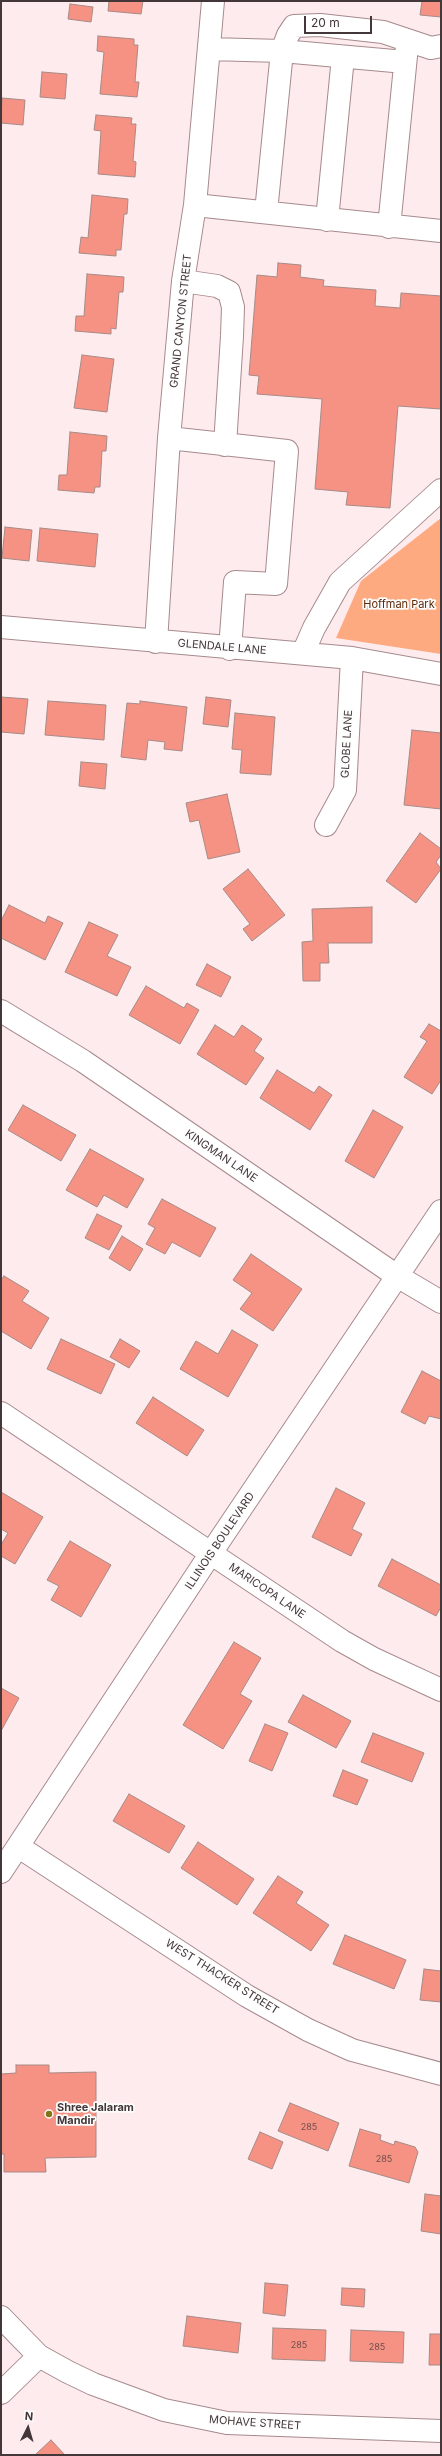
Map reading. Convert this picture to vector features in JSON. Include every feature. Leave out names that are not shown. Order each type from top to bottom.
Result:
[{"type":"street","name":"GRAND CANYON STREET","points":[[156,642],[169,438],[183,281],[195,205],[213,1]]},
{"type":"street","points":[[266,212],[282,51],[288,35],[294,26],[320,25],[383,32],[432,48],[441,46]]},
{"type":"street","points":[[389,227],[408,39]]},
{"type":"street","points":[[209,49],[282,51],[405,62]]},
{"type":"street","points":[[327,220],[343,57]]},
{"type":"street","points":[[195,205],[389,227],[441,231]]},
{"type":"street","points":[[183,281],[217,286],[230,292],[233,307],[225,444]]},
{"type":"street","points":[[169,438],[287,451],[276,584],[235,582],[230,649]]},
{"type":"street","points":[[302,653],[314,628],[340,582],[441,490]]},
{"type":"street","name":"GLENDALE LANE","points":[[1,628],[230,649],[302,653],[352,658],[441,674]]},
{"type":"street","name":"GLOBE LANE","points":[[326,825],[345,790],[352,658]]},
{"type":"street","name":"KINGMAN LANE","points":[[1,1011],[82,1061],[397,1276],[441,1302]]},
{"type":"street","name":"ILLINOIS BOULEVARD","points":[[1,1872],[19,1847],[211,1553],[441,1211]]},
{"type":"street","name":"MARICOPA LANE","points":[[1,1413],[342,1641],[374,1659],[441,1690]]},
{"type":"street","name":"WEST THACKER STREET","points":[[19,1847],[247,1996],[308,2030],[352,2050],[441,2074]]},
{"type":"street","name":"MOHAVE STREET","points":[[1,2317],[39,2356],[93,2384],[164,2410],[202,2419],[246,2424],[441,2431]]},
{"type":"street","points":[[1,2393],[39,2356]]},
{"type":"green space","name":"Hoffman Park","points":[[441,518],[441,654],[336,638],[361,581]]},
{"type":"building","points":[[109,1],[143,1],[141,14],[108,11]]},
{"type":"building","points":[[422,1],[441,1],[441,17],[420,15]]},
{"type":"building","points":[[70,4],[93,7],[91,22],[68,19]]},
{"type":"building","points":[[98,36],[134,39],[134,45],[138,45],[135,82],[139,82],[137,97],[100,94],[104,52],[97,51]]},
{"type":"building","points":[[42,72],[67,74],[65,99],[40,97]]},
{"type":"building","points":[[2,98],[25,100],[23,125],[1,123]]},
{"type":"building","points":[[96,115],[132,118],[131,124],[136,124],[133,161],[136,162],[135,177],[98,174],[101,131],[94,130]]},
{"type":"building","points":[[92,195],[128,199],[127,214],[124,214],[121,250],[116,250],[116,256],[79,253],[81,237],[88,238]]},
{"type":"building","points":[[278,263],[301,265],[300,277],[324,280],[323,286],[376,290],[375,306],[400,308],[401,293],[441,296],[441,409],[398,406],[390,508],[346,505],[348,492],[315,489],[322,399],[257,394],[259,376],[249,375],[257,275],[277,277]]},
{"type":"building","points":[[87,274],[124,277],[123,292],[119,292],[116,329],[111,328],[111,334],[75,331],[76,316],[84,316]]},
{"type":"building","points":[[82,355],[114,359],[107,412],[74,408]]},
{"type":"building","points":[[70,432],[107,436],[106,451],[102,451],[100,487],[95,487],[94,493],[58,490],[59,475],[67,475]]},
{"type":"building","points":[[5,527],[32,530],[29,561],[2,558]]},
{"type":"building","points":[[40,528],[98,534],[95,567],[37,561]]},
{"type":"building","points":[[1,697],[28,699],[24,734],[1,732]]},
{"type":"building","points":[[206,697],[231,700],[228,727],[203,724]]},
{"type":"building","points":[[48,701],[106,705],[104,740],[45,735]]},
{"type":"building","points":[[140,701],[187,707],[182,751],[164,749],[165,742],[148,740],[146,760],[121,757],[127,703],[140,704]]},
{"type":"building","points":[[235,713],[275,717],[271,775],[240,773],[242,750],[232,749]]},
{"type":"building","points":[[412,730],[441,733],[441,809],[404,805]]},
{"type":"building","points":[[81,762],[107,764],[105,789],[79,786]]},
{"type":"building","points":[[227,794],[240,852],[208,859],[199,820],[190,822],[186,803]]},
{"type":"building","points":[[420,833],[441,849],[441,855],[436,862],[441,869],[416,903],[386,881]]},
{"type":"building","points":[[248,869],[285,915],[252,941],[243,929],[250,924],[223,889]]},
{"type":"building","points":[[9,905],[45,923],[48,916],[63,923],[45,960],[1,938],[1,921]]},
{"type":"building","points":[[372,907],[372,943],[328,943],[329,963],[320,963],[320,981],[303,981],[302,942],[313,941],[312,909]]},
{"type":"building","points":[[89,922],[118,935],[107,956],[131,967],[117,996],[65,972]]},
{"type":"building","points":[[207,964],[231,977],[221,997],[196,985]]},
{"type":"building","points":[[146,986],[184,1008],[187,1003],[199,1010],[180,1044],[129,1015]]},
{"type":"building","points":[[429,1024],[441,1031],[441,1080],[432,1094],[404,1077],[427,1041],[420,1037]]},
{"type":"building","points":[[215,1025],[234,1037],[242,1025],[262,1039],[254,1051],[264,1058],[246,1085],[197,1054]]},
{"type":"building","points":[[277,1070],[314,1093],[319,1086],[332,1095],[310,1130],[260,1098]]},
{"type":"building","points":[[23,1105],[76,1135],[61,1161],[8,1130]]},
{"type":"building","points":[[373,1110],[403,1127],[374,1178],[345,1161]]},
{"type":"building","points":[[90,1149],[144,1179],[127,1208],[104,1195],[97,1207],[66,1190]]},
{"type":"building","points":[[162,1199],[216,1228],[200,1257],[172,1242],[165,1254],[146,1244],[155,1228],[148,1224]]},
{"type":"building","points":[[97,1214],[122,1226],[109,1250],[85,1238]]},
{"type":"building","points":[[122,1236],[143,1249],[130,1271],[109,1258]]},
{"type":"building","points":[[251,1254],[302,1289],[273,1331],[240,1309],[252,1293],[233,1280]]},
{"type":"building","points":[[4,1276],[29,1291],[22,1301],[49,1318],[31,1349],[1,1331],[1,1280]]},
{"type":"building","points":[[232,1330],[258,1345],[228,1397],[180,1369],[196,1341],[218,1354]]},
{"type":"building","points":[[61,1339],[115,1364],[101,1394],[47,1369]]},
{"type":"building","points":[[120,1339],[140,1351],[129,1368],[110,1357]]},
{"type":"building","points":[[422,1371],[441,1381],[441,1419],[429,1416],[425,1424],[401,1412]]},
{"type":"building","points":[[153,1397],[204,1430],[187,1456],[136,1423]]},
{"type":"building","points":[[336,1488],[365,1503],[352,1529],[362,1534],[351,1556],[312,1537]]},
{"type":"building","points":[[1,1492],[43,1517],[15,1564],[1,1556],[1,1545],[8,1533],[1,1529]]},
{"type":"building","points":[[70,1541],[111,1565],[81,1617],[51,1600],[59,1586],[47,1580]]},
{"type":"building","points":[[392,1559],[441,1585],[441,1607],[436,1616],[378,1586]]},
{"type":"building","points":[[234,1642],[261,1658],[240,1694],[252,1701],[223,1749],[183,1725]]},
{"type":"building","points":[[1,1688],[19,1698],[1,1731]]},
{"type":"building","points":[[303,1695],[351,1721],[336,1748],[288,1722]]},
{"type":"building","points":[[265,1724],[288,1733],[272,1771],[249,1761]]},
{"type":"building","points":[[373,1733],[424,1753],[412,1782],[361,1762]]},
{"type":"building","points":[[343,1770],[368,1780],[357,1805],[333,1796]]},
{"type":"building","points":[[129,1794],[185,1826],[169,1853],[113,1821]]},
{"type":"building","points":[[198,1842],[254,1879],[237,1905],[181,1868]]},
{"type":"building","points":[[278,1876],[303,1892],[296,1903],[329,1925],[311,1951],[253,1913]]},
{"type":"building","points":[[345,1935],[406,1960],[394,1989],[333,1964]]},
{"type":"building","points":[[424,1969],[441,1971],[441,2002],[420,2000]]},
{"type":"building","name":"Shree Jalaram Mandir","points":[[16,2065],[49,2065],[49,2073],[96,2072],[96,2157],[45,2158],[46,2172],[4,2172],[4,2154],[1,2154],[1,2074],[16,2073]]},
{"type":"building","points":[[290,2103],[339,2123],[328,2151],[278,2131]]},
{"type":"building","points":[[360,2129],[381,2135],[380,2140],[394,2145],[395,2141],[415,2147],[418,2152],[409,2183],[349,2166]]},
{"type":"building","points":[[260,2132],[283,2142],[272,2169],[248,2159]]},
{"type":"building","points":[[425,2194],[441,2196],[441,2234],[421,2231]]},
{"type":"building","points":[[265,2283],[288,2285],[285,2316],[263,2313]]},
{"type":"building","points":[[342,2288],[365,2289],[364,2307],[341,2305]]},
{"type":"building","points":[[187,2316],[241,2323],[238,2353],[183,2346]]},
{"type":"building","points":[[273,2328],[326,2330],[325,2361],[272,2359]]},
{"type":"building","points":[[351,2330],[404,2332],[403,2363],[350,2361]]},
{"type":"building","points":[[430,2334],[441,2334],[441,2365],[429,2365]]},
{"type":"building","points":[[51,2440],[65,2455],[35,2455]]},
{"type":"place","name":"Shree Jalaram Mandir","points":[[49,2114]]}]
